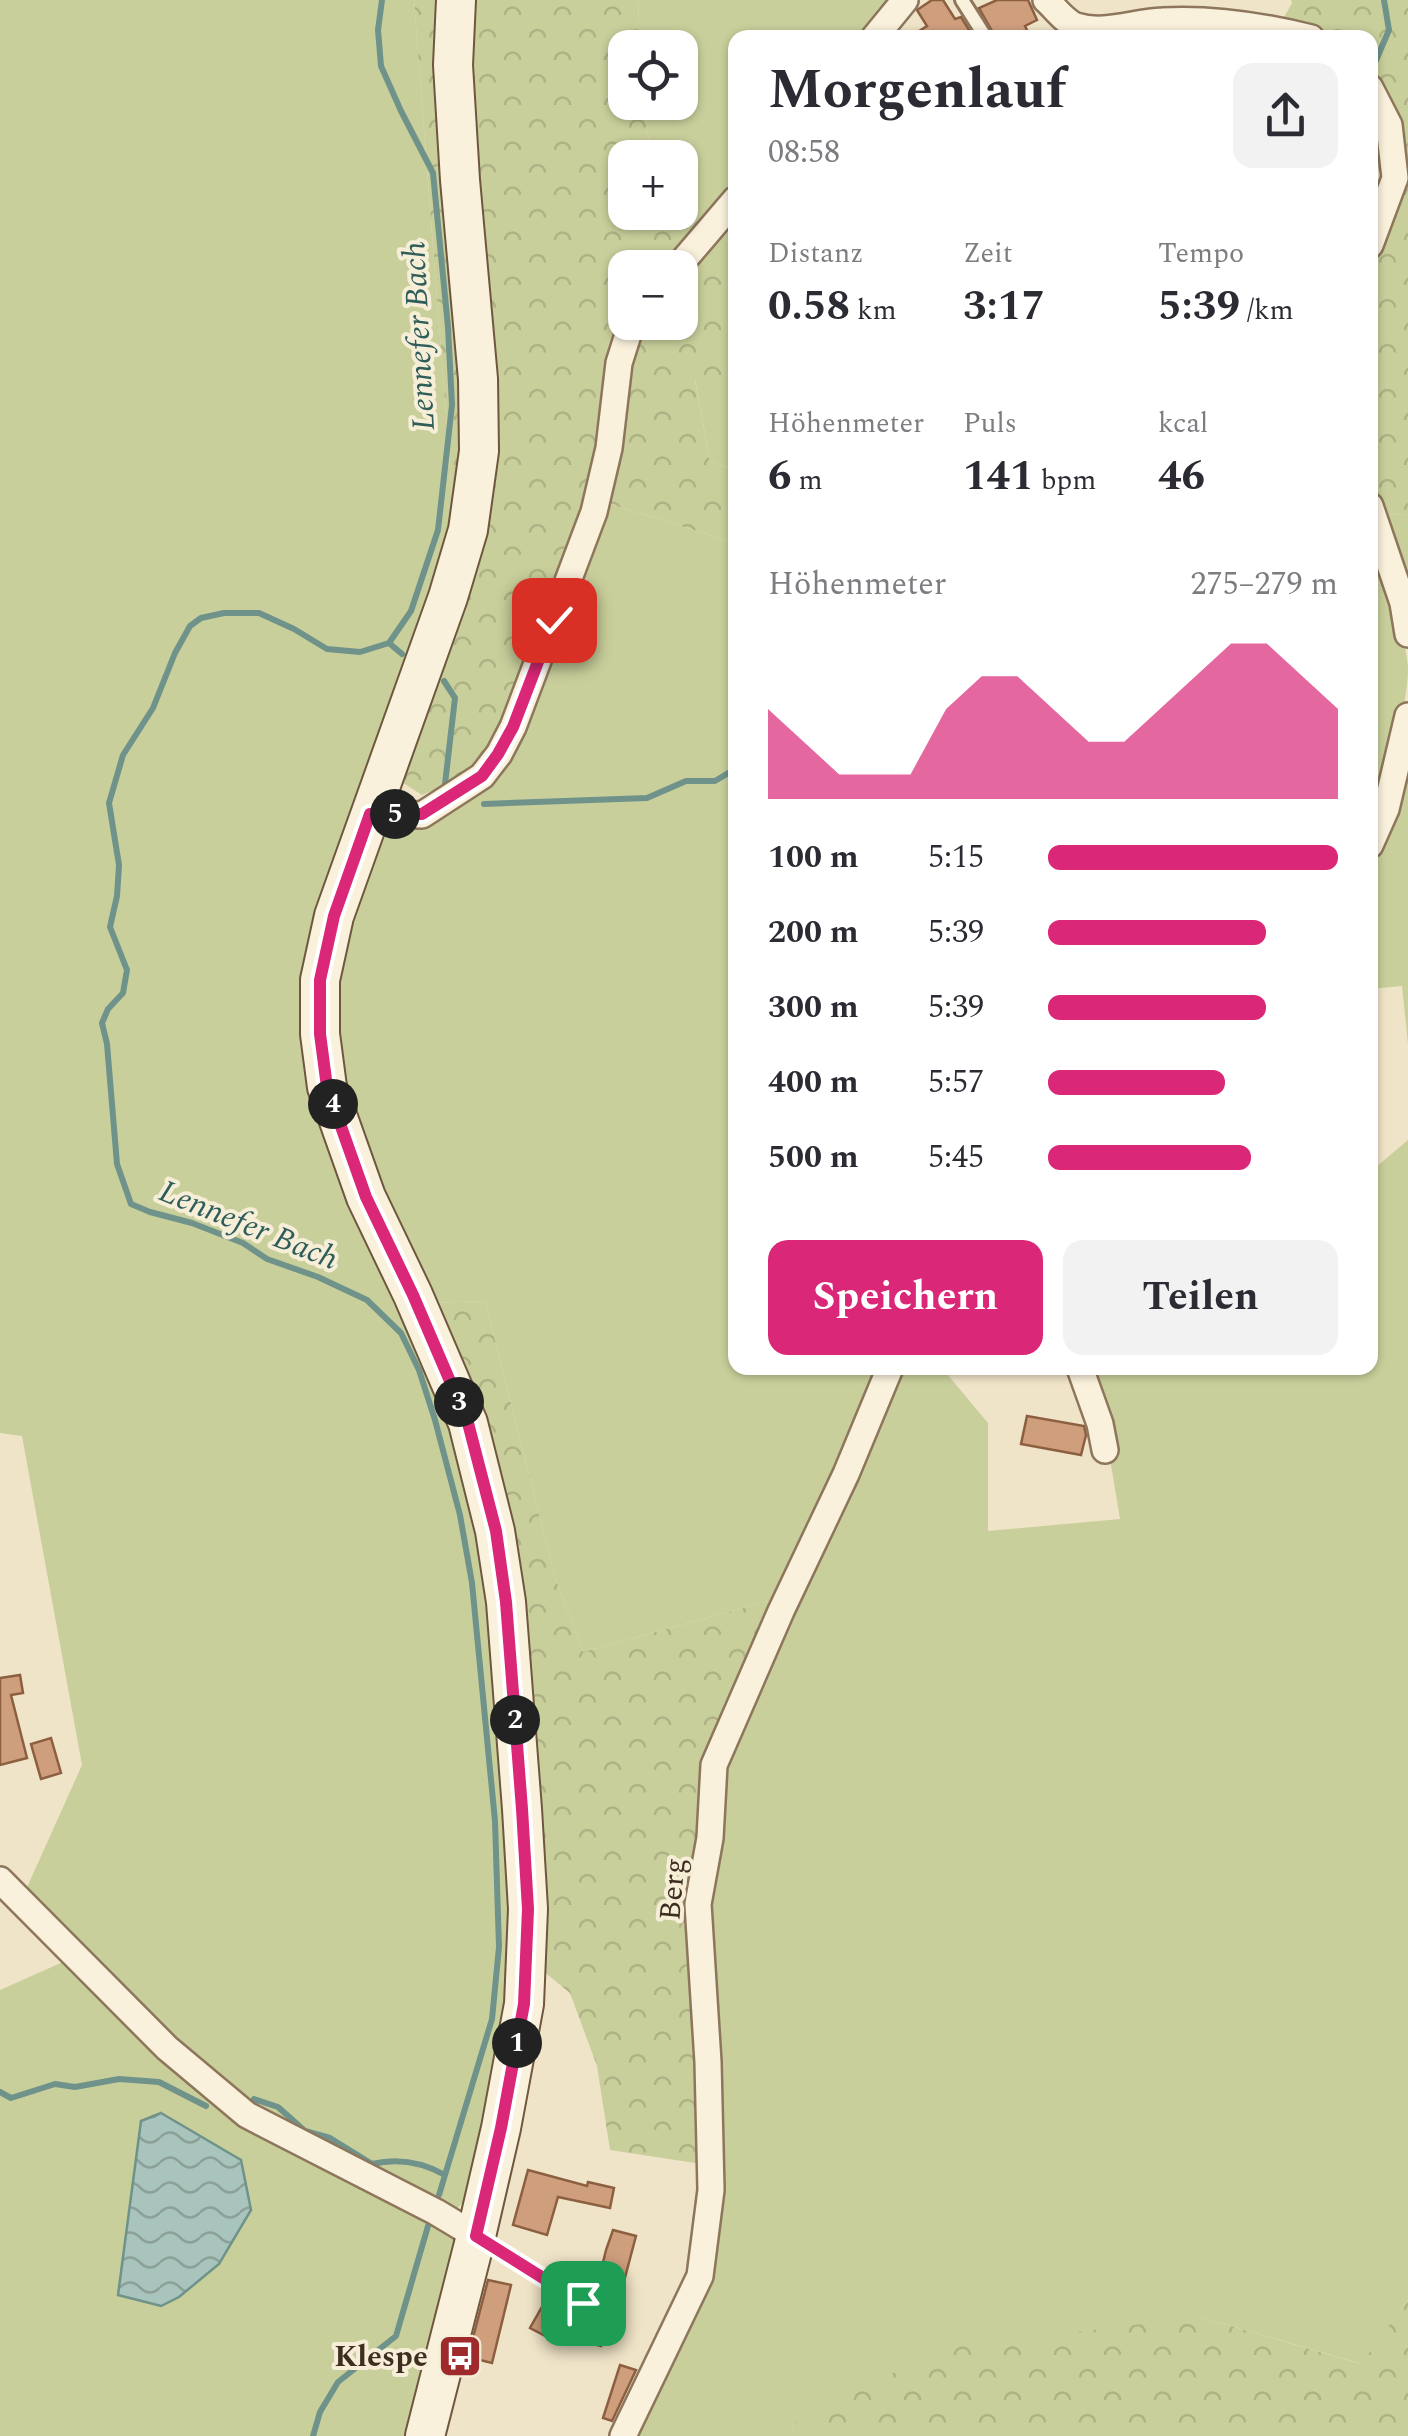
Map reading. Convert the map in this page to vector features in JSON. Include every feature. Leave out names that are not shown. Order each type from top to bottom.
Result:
[{"type":"main road","points":[[424,2436],[501,2128],[524,2004],[528,1909],[522,1809],[506,1602],[496,1531],[468,1423],[366,1197],[327,1087],[320,1034],[320,980],[334,916],[448,598],[468,530],[479,451],[478,379],[453,65],[456,0]]},
{"type":"street","points":[[881,30],[905,0]]},
{"type":"street","points":[[1046,0],[1073,25],[1104,29],[1162,20],[1281,30]]},
{"type":"street","points":[[1378,104],[1389,125],[1396,178],[1378,224]]},
{"type":"street","points":[[692,250],[728,208]]},
{"type":"street","points":[[370,814],[422,814],[439,804],[482,776],[513,727],[594,512],[626,340]]},
{"type":"street","points":[[1378,530],[1403,603],[1408,634]]},
{"type":"street","points":[[1378,827],[1386,809],[1408,716]]},
{"type":"street","name":"Berg","points":[[623,2436],[700,2276],[710,2190],[708,2062],[698,1904],[710,1838],[714,1765],[887,1375]]},
{"type":"street","points":[[1082,1375],[1105,1450]]},
{"type":"street","points":[[0,1880],[167,2048],[247,2115],[476,2236]]},
{"type":"lane","points":[[962,0],[981,30]]},
{"type":"lane","points":[[476,2236],[583,2303]]},
{"type":"green space","points":[[0,0],[414,0],[455,533],[311,1068],[460,1441],[495,1598],[515,1996],[471,2194],[455,2211],[302,2140],[203,2073],[24,1894],[82,1765],[22,1436],[0,1433]]},
{"type":"green space","points":[[414,0],[639,0],[638,30],[608,30],[608,120],[645,120],[649,140],[608,140],[608,230],[675,230],[685,250],[608,250],[608,340],[698,340],[697,250],[728,215],[728,375],[695,380],[710,462],[728,468],[728,541],[607,503],[582,499],[554,603],[499,743],[454,782],[422,795],[397,779],[455,533]]},
{"type":"green space","points":[[639,0],[900,0],[876,30],[728,30],[728,205],[689,250],[684,250],[675,230],[698,230],[698,140],[649,140],[645,120],[698,120],[698,30],[638,30]]},
{"type":"green space","points":[[1291,0],[1408,0],[1408,514],[1378,513],[1378,242],[1402,176],[1378,103],[1378,30],[1295,30],[1279,26]]},
{"type":"green space","points":[[1378,126],[1380,131],[1378,173]]},
{"type":"green space","points":[[728,375],[728,468],[710,462],[695,379]]},
{"type":"green space","points":[[607,503],[728,541],[728,1375],[883,1375],[779,1598],[583,1652],[555,1577],[485,1301],[427,1303],[333,1072],[335,971],[374,837],[422,826],[454,812],[494,777]]},
{"type":"green space","points":[[1408,514],[1408,577],[1379,515]]},
{"type":"green space","points":[[1378,549],[1408,667],[1378,807]]},
{"type":"green space","points":[[1408,743],[1408,1044],[1402,986],[1378,988],[1378,830]]},
{"type":"green space","points":[[1408,1140],[1408,2299],[1362,2364],[1200,2317],[793,2423],[794,2436],[620,2436],[705,2279],[705,1973],[717,1777],[891,1375],[948,1375],[988,1423],[988,1531],[1120,1519],[1104,1423],[1089,1375],[1378,1375],[1378,1165]]},
{"type":"green space","points":[[485,1301],[555,1577],[583,1652],[779,1598],[725,1717],[700,1918],[708,2165],[610,2150],[597,2066],[570,1993],[537,1966],[529,1783],[427,1303]]},
{"type":"green space","points":[[72,1958],[193,2077],[453,2231],[456,2254],[411,2436],[0,2436],[0,1990]]},
{"type":"green space","points":[[1408,2299],[1408,2436],[794,2436],[793,2423],[943,2348],[1200,2317],[1361,2364]]},
{"type":"water","points":[[161,2113],[241,2160],[251,2210],[219,2264],[179,2297],[161,2306],[118,2295],[141,2121]]},
{"type":"building","points":[[932,0],[943,0],[955,19],[961,17],[969,30],[921,30],[927,26],[917,10]]},
{"type":"building","points":[[997,0],[1028,0],[1037,20],[1025,26],[1027,30],[991,30],[979,8]]},
{"type":"building","points":[[1027,1416],[1084,1426],[1081,1455],[1021,1444]]},
{"type":"building","points":[[20,1675],[23,1693],[11,1695],[27,1758],[0,1765],[0,1678]]},
{"type":"building","points":[[51,1738],[61,1773],[41,1779],[31,1744]]},
{"type":"building","points":[[528,2170],[587,2186],[588,2182],[614,2188],[610,2208],[558,2197],[547,2235],[513,2225]]},
{"type":"building","points":[[613,2230],[636,2236],[601,2346],[563,2336],[559,2343],[530,2328],[547,2298],[589,2321]]},
{"type":"building","points":[[488,2280],[511,2285],[492,2363],[468,2357]]},
{"type":"building","points":[[620,2365],[636,2370],[612,2421],[603,2418]]},
{"type":"waterway","name":"Lennefer Bach","points":[[382,0],[378,30],[381,66],[433,173],[452,405],[438,530],[411,611],[389,643],[360,652],[327,649],[259,613],[224,613],[201,618],[190,626],[153,708],[123,755],[109,803],[119,865],[110,927],[127,970],[123,993],[108,1009],[102,1023],[117,1164],[131,1204],[243,1243],[267,1259],[367,1300],[401,1333],[419,1370],[435,1420],[460,1515],[472,1583],[495,1821],[499,1947],[492,2019],[439,2195]]},
{"type":"waterway","points":[[1378,56],[1389,30],[1384,0]]},
{"type":"waterway","points":[[389,643],[402,654]]},
{"type":"waterway","points":[[444,681],[455,698],[445,784]]},
{"type":"waterway","points":[[484,804],[647,798],[686,781],[715,781],[728,773]]},
{"type":"waterway","points":[[0,2092],[11,2098],[55,2084],[75,2087],[119,2079],[159,2082],[206,2106]]},
{"type":"waterway","points":[[254,2099],[278,2107],[305,2131],[330,2138],[372,2164],[409,2162],[445,2175]]},
{"type":"waterway","name":"Lennefer Bach","points":[[313,2436],[320,2412],[338,2382],[396,2336],[428,2226]]},
{"type":"place","name":"Klespe","points":[[460,2356]]},
{"type":"route","points":[[554,620],[513,727],[482,776],[422,814],[370,814],[334,916],[320,980],[320,1034],[327,1087],[366,1197],[468,1423],[496,1531],[506,1602],[528,1909],[524,2004],[476,2236],[583,2303]]}]
